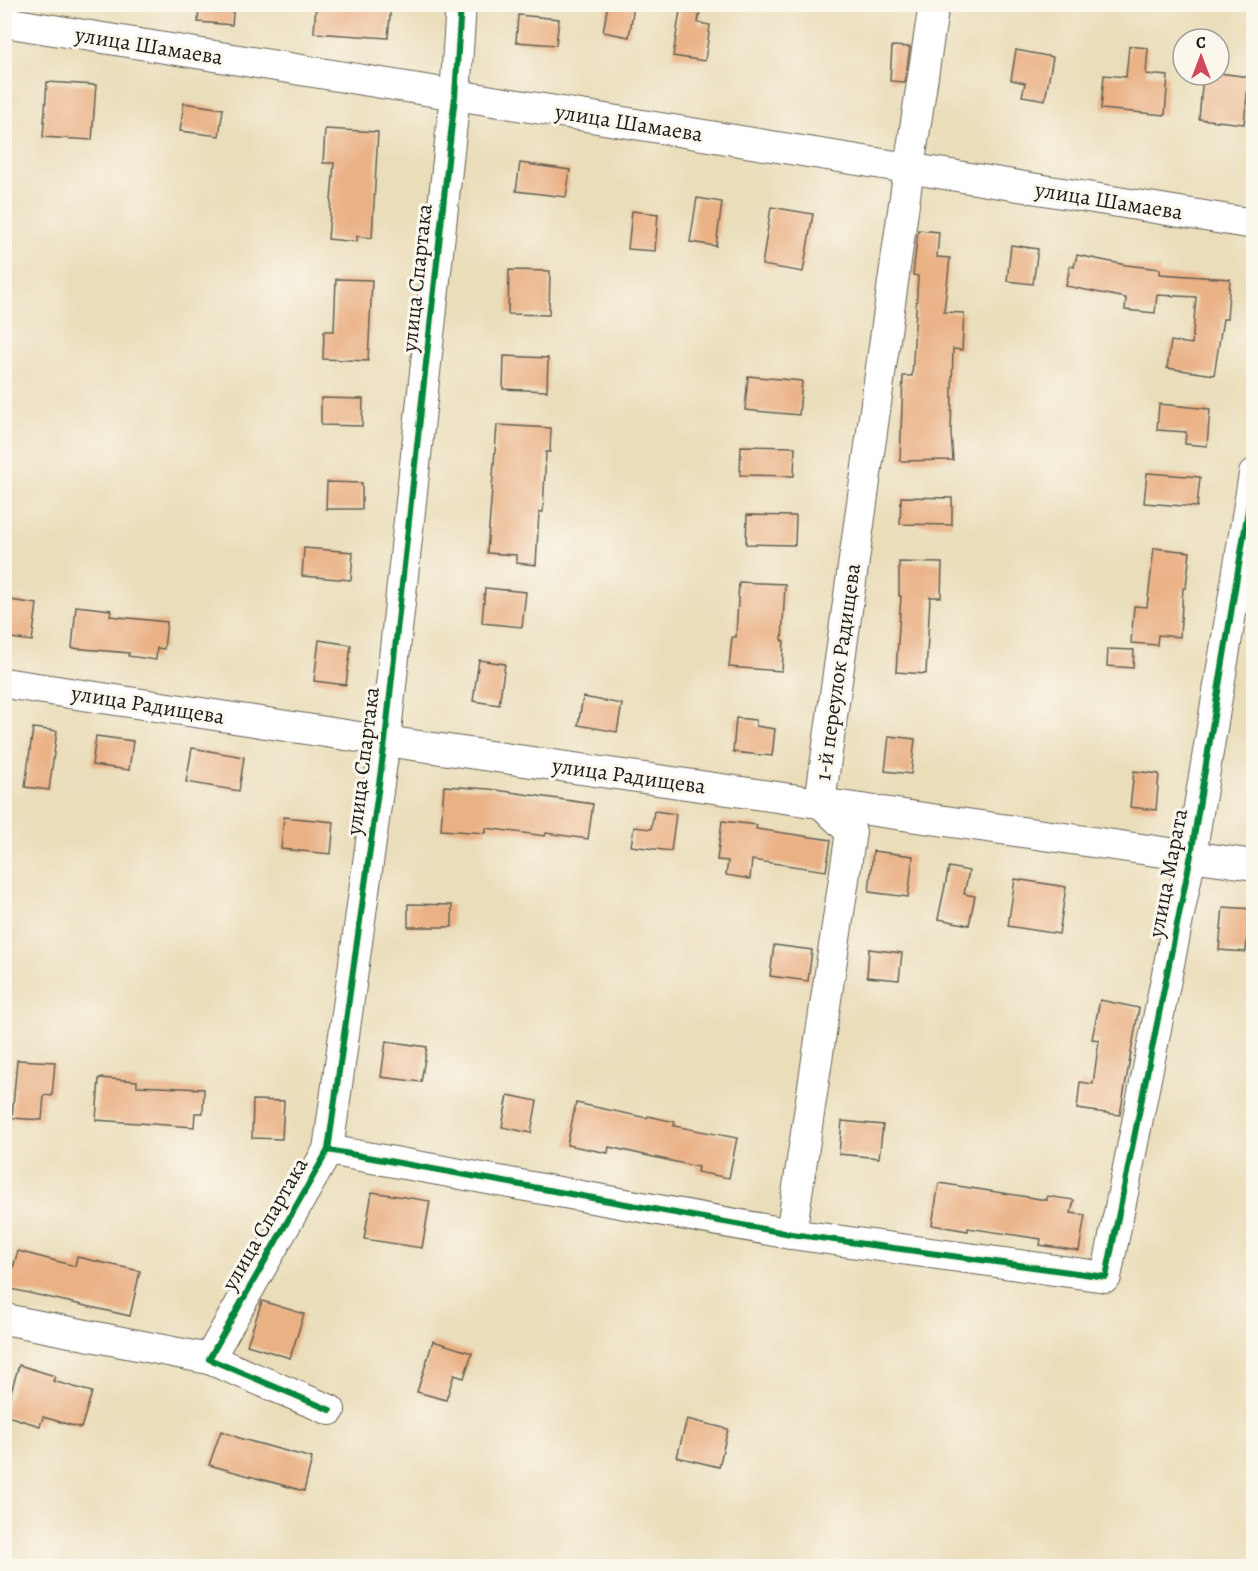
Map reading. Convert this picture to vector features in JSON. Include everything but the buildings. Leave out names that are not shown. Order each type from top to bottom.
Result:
[{"type":"street","name":"улица Спартака","points":[[208,1359],[328,1150],[385,741],[455,96],[460,4]]},
{"type":"street","name":"1-й переулок Радищева","points":[[791,1234],[851,832],[820,802],[934,4]]},
{"type":"street","name":"улица Шамаева","points":[[4,22],[1254,224]]},
{"type":"street","name":"улица Марата","points":[[791,1234],[1106,1276],[1191,855],[1254,474]]},
{"type":"street","name":"улица Радищева","points":[[4,683],[385,741],[1254,865]]},
{"type":"street","points":[[328,1150],[791,1234]]},
{"type":"street","points":[[4,1318],[208,1359],[330,1410]]},
{"type":"cycle path","points":[[330,1410],[209,1359],[328,1150],[385,741],[455,96],[461,4]]},
{"type":"cycle path","points":[[328,1150],[791,1234],[1106,1277],[1191,855],[1254,474]]}]
